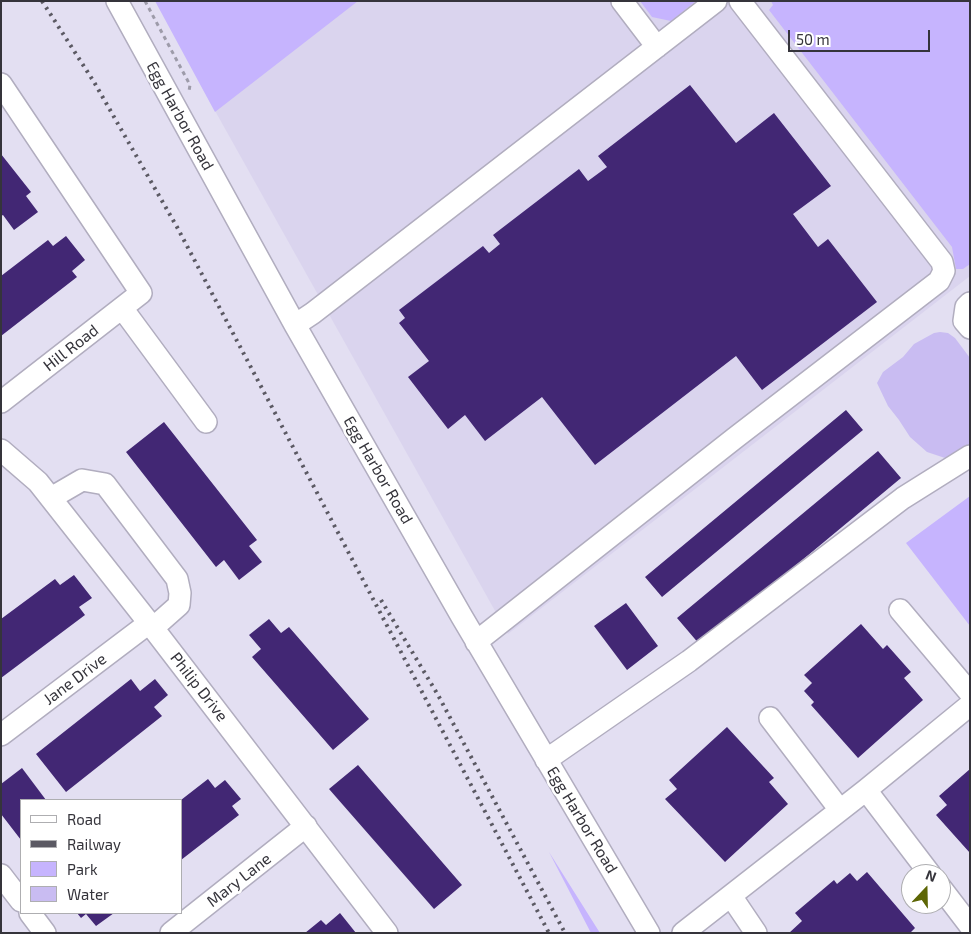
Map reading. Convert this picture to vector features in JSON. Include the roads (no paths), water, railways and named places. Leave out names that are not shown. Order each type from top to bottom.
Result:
[{"type":"street","name":"Egg Harbor Road","points":[[117,1],[295,325],[476,642],[649,933]]},
{"type":"street","points":[[622,1],[657,47]]},
{"type":"street","points":[[295,325],[716,1]]},
{"type":"street","points":[[476,642],[939,281],[944,272],[942,262],[740,1]]},
{"type":"street","name":"Hill Road","points":[[1,84],[141,293],[1,402]]},
{"type":"street","points":[[970,303],[966,306],[964,321],[970,328]]},
{"type":"street","points":[[122,308],[206,422]]},
{"type":"street","name":"Philip Drive","points":[[1,450],[38,482],[51,498],[387,933]]},
{"type":"street","points":[[546,760],[689,661],[903,498],[970,456]]},
{"type":"street","name":"Jane Drive","points":[[1,735],[179,605],[178,579],[105,484],[82,480],[51,498]]},
{"type":"street","points":[[900,610],[970,693]]},
{"type":"street","points":[[684,933],[866,790],[970,705]]},
{"type":"street","points":[[770,718],[840,810]]},
{"type":"street","points":[[866,790],[922,864]]},
{"type":"street","name":"Mary Lane","points":[[172,933],[306,826]]},
{"type":"street","points":[[1,875],[20,900]]},
{"type":"street","points":[[731,896],[756,933]]},
{"type":"street","points":[[951,901],[970,926]]},
{"type":"street","points":[[31,914],[45,933]]},
{"type":"water","points":[[934,333],[948,333],[955,338],[970,358],[970,446],[945,458],[927,452],[910,437],[888,406],[877,383],[883,372],[903,357],[914,344]]},
{"type":"railway","points":[[42,1],[94,82],[177,227],[549,933]]},
{"type":"railway","points":[[381,600],[438,695],[565,933]]}]
